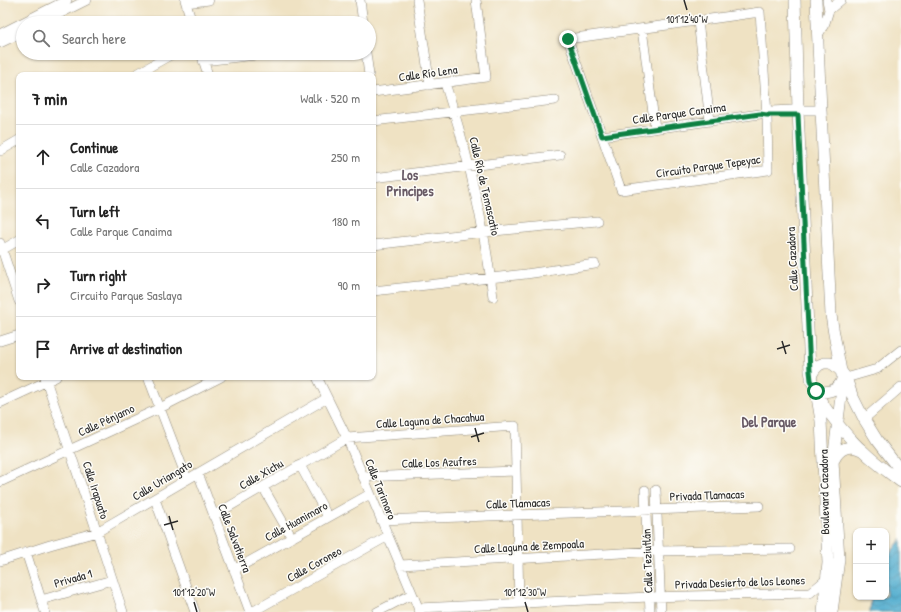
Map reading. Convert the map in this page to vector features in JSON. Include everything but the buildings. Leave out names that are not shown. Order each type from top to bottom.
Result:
[{"type":"street","points":[[35,16],[67,0]]},
{"type":"street","points":[[55,16],[87,0]]},
{"type":"street","points":[[190,16],[185,2],[209,0]]},
{"type":"street","points":[[360,0],[362,16]]},
{"type":"street","points":[[417,0],[430,84]]},
{"type":"street","name":"Calle Río Lena","points":[[376,92],[486,77],[476,0]]},
{"type":"street","name":"Calle Cazadora","points":[[795,0],[798,112],[811,380],[823,403],[838,424],[861,450],[901,482]]},
{"type":"street","points":[[816,0],[831,315],[843,376],[838,387],[834,390],[825,392],[816,391]]},
{"type":"street","points":[[818,35],[825,24],[829,10],[827,0]]},
{"type":"street","points":[[829,10],[841,0]]},
{"type":"street","points":[[602,136],[568,39],[760,12],[764,113]]},
{"type":"street","points":[[698,21],[710,121]]},
{"type":"street","points":[[0,34],[16,26]]},
{"type":"street","points":[[642,29],[655,128]]},
{"type":"street","points":[[0,43],[16,35]]},
{"type":"street","points":[[140,72],[162,60]]},
{"type":"street","points":[[203,60],[207,72]]},
{"type":"street","points":[[367,60],[369,72]]},
{"type":"street","name":"Calle Río de Temascatio","points":[[445,83],[470,166],[484,232],[493,297]]},
{"type":"street","points":[[376,121],[555,100]]},
{"type":"street","name":"Calle Parque Canaima","points":[[602,136],[771,111],[821,113]]},
{"type":"street","name":"Circuito Parque Tepeyac","points":[[602,136],[621,190],[768,170],[764,113]]},
{"type":"street","points":[[0,150],[16,142]]},
{"type":"street","points":[[376,178],[560,155]]},
{"type":"street","points":[[376,244],[597,221]]},
{"type":"street","points":[[16,241],[1,248],[16,292]]},
{"type":"street","points":[[376,291],[595,264]]},
{"type":"street","points":[[0,341],[16,336]]},
{"type":"street","points":[[843,376],[877,369],[901,350]]},
{"type":"street","points":[[811,380],[812,374],[819,365],[824,363],[834,365],[843,376],[864,419],[877,440],[901,471]]},
{"type":"street","name":"Boulevard Cazadora","points":[[832,612],[839,559],[834,460],[843,376]]},
{"type":"street","points":[[0,404],[44,380]]},
{"type":"street","name":"Calle Irapuato","points":[[46,380],[123,612]]},
{"type":"street","points":[[149,380],[187,479]]},
{"type":"street","name":"Calle Pénjamo","points":[[0,482],[160,408],[214,380]]},
{"type":"street","name":"Calle Tarimoro","points":[[318,380],[347,438],[419,610]]},
{"type":"street","points":[[864,419],[901,387]]},
{"type":"street","name":"Boulevard Cazadora","points":[[816,391],[821,421],[828,563],[824,612]]},
{"type":"street","name":"Calle Uriangato","points":[[0,562],[26,552],[97,532],[327,398]]},
{"type":"street","name":"Calle Laguna de Chacahua","points":[[347,438],[515,426],[516,471]]},
{"type":"street","name":"Calle Xichu","points":[[213,516],[347,438]]},
{"type":"street","points":[[834,460],[838,453],[844,448],[853,447],[861,450]]},
{"type":"street","name":"Calle Xichu","points":[[300,465],[328,517]]},
{"type":"street","points":[[516,471],[519,604]]},
{"type":"street","name":"Calle Los Azufres","points":[[363,477],[516,471]]},
{"type":"street","name":"Calle Salvatierra","points":[[198,473],[213,516],[251,612]]},
{"type":"street","points":[[263,487],[292,538]]},
{"type":"street","name":"Calle Teziutlán","points":[[645,490],[650,612]]},
{"type":"street","name":"Calle Teziutlán","points":[[656,490],[661,612]]},
{"type":"street","name":"Calle Huanimaro","points":[[234,570],[370,494]]},
{"type":"street","points":[[155,499],[195,612]]},
{"type":"street","name":"Privada Tlamacas","points":[[657,509],[759,506]]},
{"type":"street","name":"Calle Tlamacas","points":[[381,520],[657,509]]},
{"type":"street","name":"Calle Coroneo","points":[[251,612],[388,536]]},
{"type":"street","name":"Calle Laguna de Zempoala","points":[[400,565],[658,551],[790,550]]},
{"type":"street","points":[[26,552],[44,612]]},
{"type":"street","name":"Privada Desierto de los Leones","points":[[419,610],[660,596],[810,593],[838,569]]},
{"type":"street","name":"Privada 1","points":[[41,600],[112,580]]},
{"type":"street","points":[[377,612],[412,594]]},
{"type":"water","points":[[901,539],[901,612],[870,612],[871,600],[889,600],[889,555]]},
{"type":"district","name":"Los Principes","points":[[410,182]]},
{"type":"district","name":"Del Parque","points":[[769,421]]},
{"type":"route","points":[[568,39],[602,136],[760,114],[798,115],[810,371],[811,380],[816,391]]}]
